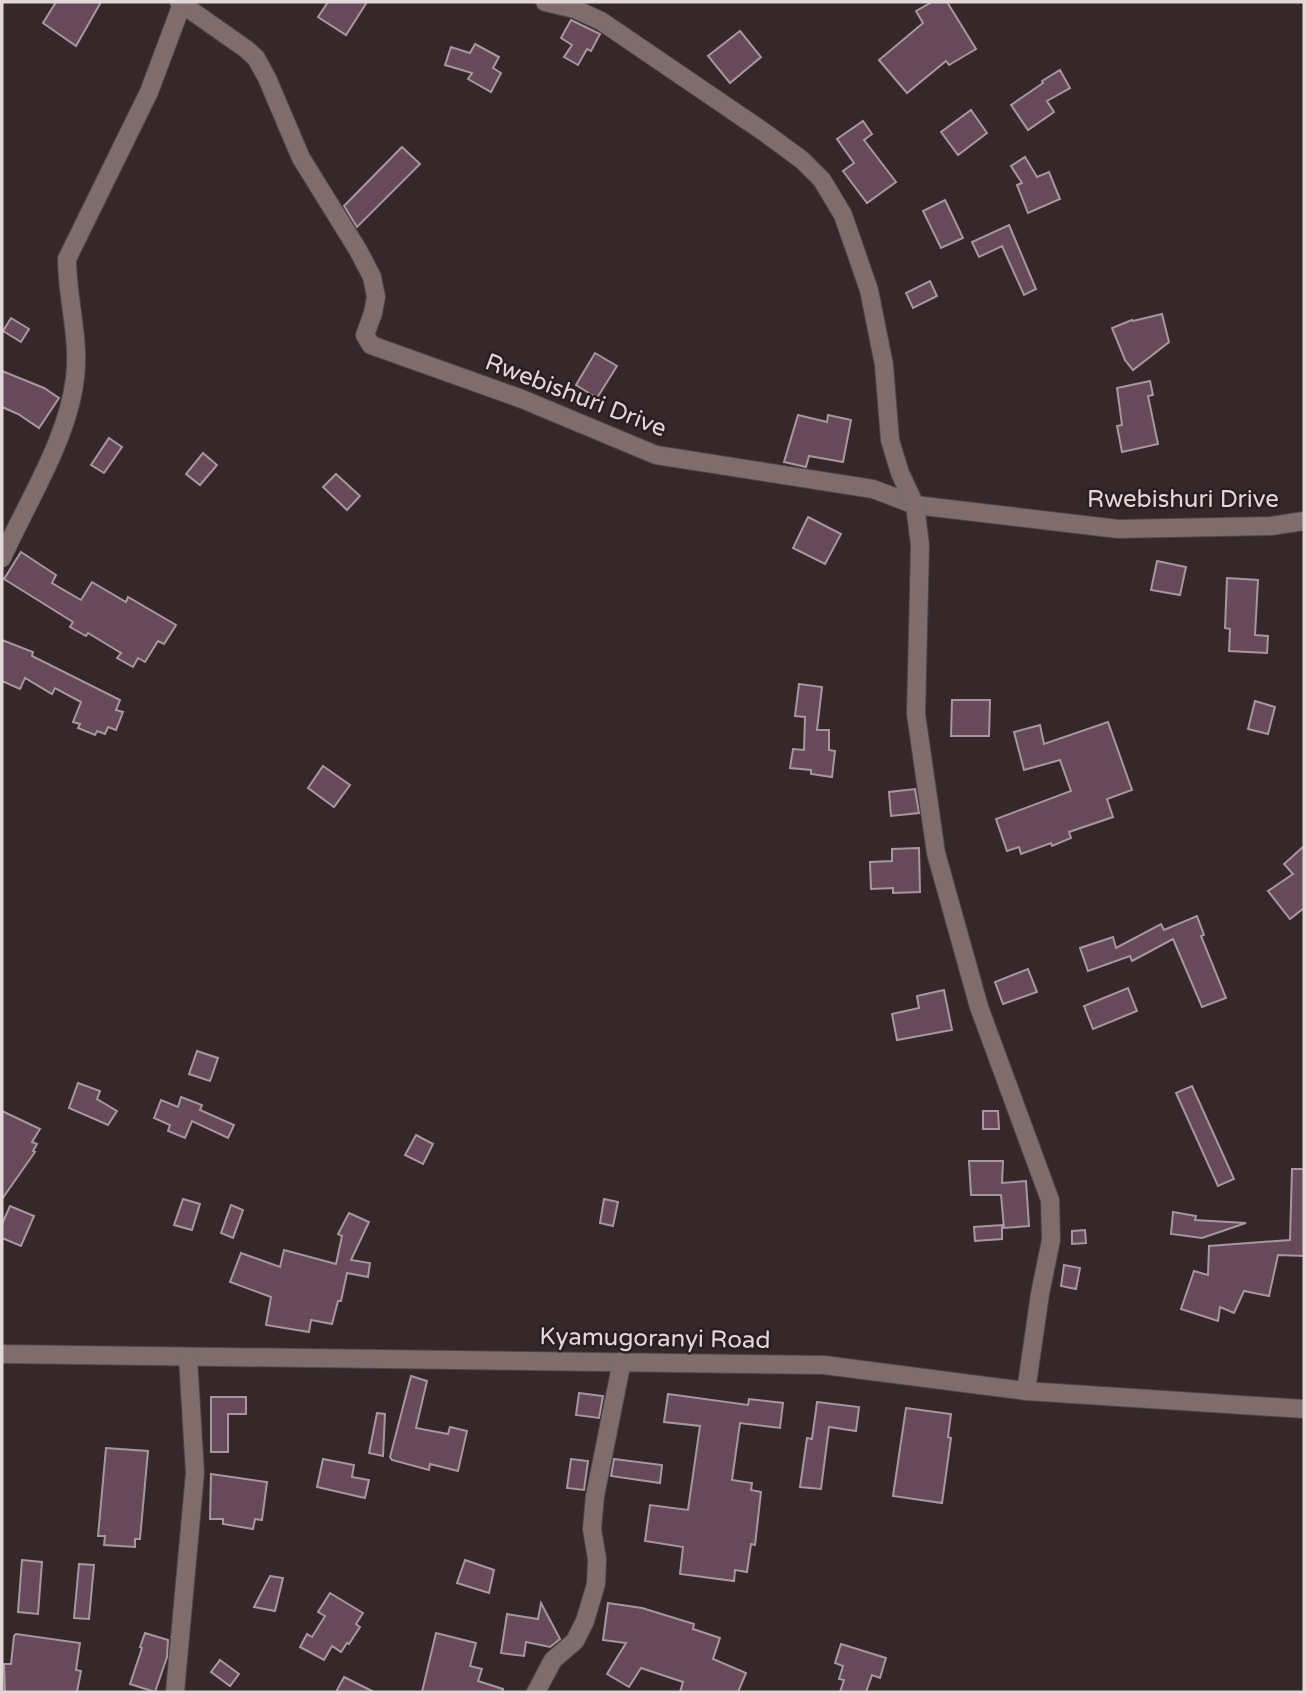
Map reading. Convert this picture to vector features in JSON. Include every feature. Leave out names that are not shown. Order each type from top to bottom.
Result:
[{"type":"street","points":[[545,2],[575,9],[601,21],[802,160],[822,180],[843,215],[869,290],[884,365],[890,440],[900,473],[915,505],[920,545],[916,714],[936,853],[979,1007],[1051,1200],[1051,1240],[1026,1391]]},
{"type":"street","points":[[2,558],[52,453],[68,408],[75,377],[75,342],[67,259],[149,92],[180,3]]},
{"type":"street","name":"Rwebishuri Drive","points":[[180,3],[256,58],[300,158],[372,277],[376,297],[365,335],[371,345],[523,399],[656,455],[873,489],[915,505],[1118,529],[1272,526],[1304,521]]},
{"type":"street","name":"Kyamugoranyi Road","points":[[2,1354],[824,1365],[1026,1391],[1304,1409]]},
{"type":"street","points":[[175,1692],[195,1473],[188,1358]]},
{"type":"street","points":[[536,1692],[553,1660],[575,1641],[585,1621],[596,1584],[597,1559],[592,1529],[595,1496],[622,1361]]},
{"type":"building","points":[[56,2],[101,2],[76,46],[43,23]]},
{"type":"building","points":[[328,2],[367,2],[346,35],[318,17]]},
{"type":"building","points":[[932,2],[947,2],[976,49],[949,65],[946,61],[907,93],[879,60],[923,23],[916,11]]},
{"type":"building","points":[[571,20],[600,34],[591,51],[587,49],[578,65],[564,57],[572,45],[561,38]]},
{"type":"building","points":[[740,31],[761,57],[730,83],[708,56]]},
{"type":"building","points":[[475,44],[499,57],[493,68],[501,73],[491,92],[468,79],[472,73],[445,65],[451,47],[470,53]]},
{"type":"building","points":[[1060,70],[1070,88],[1047,101],[1054,112],[1028,130],[1011,105]]},
{"type":"building","points":[[971,110],[987,133],[958,155],[941,132]]},
{"type":"building","points":[[863,121],[872,134],[864,140],[896,182],[867,203],[843,171],[854,163],[837,139]]},
{"type":"building","points":[[402,147],[420,164],[357,227],[344,206]]},
{"type":"building","points":[[1025,157],[1037,177],[1049,172],[1060,199],[1028,213],[1017,185],[1022,183],[1011,166]]},
{"type":"building","points":[[945,200],[963,238],[941,248],[923,211]]},
{"type":"building","points":[[1009,225],[1036,289],[1024,295],[1002,246],[979,257],[972,242]]},
{"type":"building","points":[[930,281],[937,296],[913,308],[906,293]]},
{"type":"building","points":[[1162,314],[1169,342],[1133,370],[1125,360],[1112,328],[1132,320]]},
{"type":"building","points":[[11,318],[29,329],[21,342],[3,331]]},
{"type":"building","points":[[595,353],[617,366],[597,398],[576,385]]},
{"type":"building","points":[[2,371],[44,388],[59,398],[39,428],[2,407]]},
{"type":"building","points":[[1150,381],[1153,395],[1148,396],[1158,444],[1122,452],[1117,426],[1122,425],[1117,388]]},
{"type":"building","points":[[798,415],[827,422],[828,415],[851,420],[843,462],[809,456],[806,467],[784,462]]},
{"type":"building","points":[[109,438],[122,447],[104,473],[91,465]]},
{"type":"building","points":[[203,453],[217,465],[200,485],[186,474]]},
{"type":"building","points":[[336,474],[360,496],[347,510],[323,487]]},
{"type":"building","points":[[808,517],[841,534],[825,564],[793,548]]},
{"type":"building","points":[[21,552],[56,575],[52,583],[81,600],[92,582],[126,602],[128,597],[176,625],[164,644],[158,641],[145,662],[138,658],[133,667],[117,658],[121,653],[88,633],[86,636],[70,627],[73,622],[4,579]]},
{"type":"building","points":[[1157,561],[1186,567],[1180,595],[1151,590]]},
{"type":"building","points":[[1227,578],[1258,580],[1255,635],[1268,636],[1267,653],[1229,651],[1230,629],[1225,628]]},
{"type":"building","points":[[2,640],[33,652],[32,656],[120,700],[116,710],[123,712],[116,730],[108,727],[105,734],[97,731],[95,735],[78,728],[80,724],[73,722],[81,702],[55,688],[52,694],[25,678],[20,689],[2,681]]},
{"type":"building","points":[[799,684],[822,687],[817,730],[829,730],[829,750],[835,751],[832,777],[811,774],[811,770],[790,768],[793,749],[804,750],[805,717],[795,716]]},
{"type":"building","points":[[952,700],[990,700],[989,736],[951,736]]},
{"type":"building","points":[[1255,701],[1275,707],[1268,734],[1248,729]]},
{"type":"building","points":[[1108,722],[1132,790],[1107,799],[1113,817],[1069,832],[1071,838],[1052,846],[1051,843],[1021,854],[1019,847],[1007,851],[996,819],[1071,791],[1060,760],[1024,770],[1014,732],[1040,725],[1044,744]]},
{"type":"building","points":[[323,766],[350,785],[334,807],[308,788]]},
{"type":"building","points":[[915,789],[919,813],[891,816],[889,792]]},
{"type":"building","points":[[1304,846],[1304,908],[1290,919],[1268,891],[1293,874],[1284,864]]},
{"type":"building","points":[[919,848],[920,892],[893,893],[893,888],[871,889],[870,862],[892,861],[892,849]]},
{"type":"building","points":[[1197,916],[1204,935],[1201,936],[1226,998],[1202,1007],[1173,939],[1132,961],[1130,956],[1088,971],[1080,948],[1113,937],[1116,948],[1161,924],[1164,930]]},
{"type":"building","points":[[1028,969],[1037,992],[1003,1004],[995,982]]},
{"type":"building","points":[[1128,988],[1137,1011],[1093,1029],[1084,1006]]},
{"type":"building","points":[[944,990],[952,1030],[897,1040],[892,1014],[919,1008],[917,996]]},
{"type":"building","points":[[197,1051],[218,1058],[210,1081],[189,1074]]},
{"type":"building","points":[[78,1083],[100,1091],[97,1099],[117,1111],[108,1125],[69,1108]]},
{"type":"building","points":[[1192,1086],[1234,1179],[1218,1186],[1176,1093]]},
{"type":"building","points":[[181,1097],[202,1105],[200,1110],[234,1125],[228,1138],[192,1121],[185,1138],[168,1131],[170,1125],[154,1118],[161,1100],[178,1107]]},
{"type":"building","points":[[2,1111],[40,1129],[32,1142],[37,1144],[33,1151],[35,1152],[2,1199]]},
{"type":"building","points":[[983,1111],[998,1111],[999,1129],[983,1129]]},
{"type":"building","points":[[416,1135],[433,1144],[423,1164],[405,1155]]},
{"type":"building","points":[[969,1161],[1003,1161],[1002,1183],[1026,1181],[1029,1226],[1004,1228],[1001,1195],[971,1195]]},
{"type":"building","points":[[1292,1169],[1304,1169],[1304,1256],[1278,1255],[1269,1296],[1244,1291],[1234,1313],[1220,1307],[1218,1321],[1181,1309],[1194,1271],[1208,1275],[1209,1246],[1290,1240]]},
{"type":"building","points":[[183,1199],[200,1204],[192,1230],[174,1225]]},
{"type":"building","points":[[604,1199],[618,1202],[613,1226],[600,1223]]},
{"type":"building","points":[[231,1205],[243,1210],[233,1238],[221,1233]]},
{"type":"building","points":[[10,1206],[34,1216],[21,1246],[2,1238],[2,1224]]},
{"type":"building","points":[[1173,1212],[1196,1216],[1195,1220],[1246,1223],[1202,1238],[1171,1234]]},
{"type":"building","points":[[349,1213],[369,1222],[351,1260],[370,1263],[368,1277],[347,1273],[341,1301],[338,1301],[332,1324],[311,1320],[309,1332],[266,1325],[271,1297],[230,1282],[241,1253],[280,1267],[284,1250],[336,1264],[342,1236],[338,1234]]},
{"type":"building","points":[[1002,1225],[1002,1239],[975,1241],[974,1227]]},
{"type":"building","points":[[1085,1230],[1086,1243],[1072,1244],[1072,1231]]},
{"type":"building","points":[[1064,1265],[1080,1268],[1076,1289],[1061,1286]]},
{"type":"building","points":[[411,1376],[427,1381],[416,1428],[448,1434],[450,1427],[467,1431],[458,1471],[430,1464],[429,1470],[392,1460],[390,1457]]},
{"type":"building","points":[[579,1393],[603,1396],[599,1418],[576,1415]]},
{"type":"building","points":[[668,1394],[748,1405],[749,1399],[783,1403],[780,1428],[740,1423],[732,1480],[752,1483],[751,1490],[761,1492],[755,1545],[751,1544],[747,1572],[735,1570],[734,1581],[680,1574],[683,1547],[645,1541],[650,1505],[688,1510],[700,1426],[664,1422]]},
{"type":"building","points":[[211,1397],[246,1397],[246,1414],[228,1414],[228,1452],[211,1452]]},
{"type":"building","points":[[817,1402],[859,1407],[856,1431],[829,1427],[821,1489],[800,1487],[807,1438],[812,1439]]},
{"type":"building","points":[[906,1408],[951,1414],[948,1437],[951,1438],[942,1503],[893,1496]]},
{"type":"building","points":[[377,1413],[385,1414],[383,1456],[369,1453]]},
{"type":"building","points":[[106,1448],[148,1451],[140,1539],[135,1539],[135,1547],[104,1545],[105,1536],[98,1536]]},
{"type":"building","points":[[323,1459],[354,1465],[352,1477],[369,1480],[365,1498],[317,1487]]},
{"type":"building","points":[[571,1459],[588,1461],[584,1490],[567,1488]]},
{"type":"building","points":[[614,1459],[662,1465],[660,1483],[611,1476]]},
{"type":"building","points":[[211,1474],[267,1482],[262,1520],[255,1519],[253,1529],[223,1524],[223,1519],[210,1519]]},
{"type":"building","points":[[22,1560],[42,1562],[38,1614],[18,1612]]},
{"type":"building","points":[[465,1560],[494,1570],[489,1593],[457,1583]]},
{"type":"building","points":[[79,1564],[94,1565],[89,1619],[74,1618]]},
{"type":"building","points":[[270,1576],[283,1578],[275,1611],[254,1607]]},
{"type":"building","points":[[330,1593],[363,1613],[356,1624],[360,1627],[349,1644],[347,1643],[341,1652],[332,1646],[324,1660],[300,1647],[307,1634],[312,1637],[325,1616],[318,1612]]},
{"type":"building","points":[[541,1603],[560,1639],[550,1647],[526,1642],[524,1656],[501,1653],[507,1614],[538,1619]]},
{"type":"building","points":[[608,1603],[642,1608],[694,1624],[693,1629],[720,1638],[713,1659],[746,1673],[738,1692],[680,1692],[683,1682],[641,1668],[629,1687],[607,1674],[626,1643],[603,1640]]},
{"type":"building","points":[[145,1633],[168,1640],[167,1657],[155,1692],[130,1684]]},
{"type":"building","points":[[436,1633],[476,1643],[470,1666],[482,1669],[478,1681],[503,1689],[502,1692],[422,1692]]},
{"type":"building","points":[[16,1634],[80,1643],[76,1670],[81,1671],[77,1692],[5,1692],[4,1664],[11,1664]]},
{"type":"building","points":[[841,1644],[886,1658],[880,1678],[872,1675],[866,1692],[840,1692],[844,1680],[839,1679],[843,1666],[835,1663]]},
{"type":"building","points":[[220,1660],[239,1674],[230,1686],[211,1672]]},
{"type":"building","points":[[344,1677],[374,1692],[336,1692]]}]
